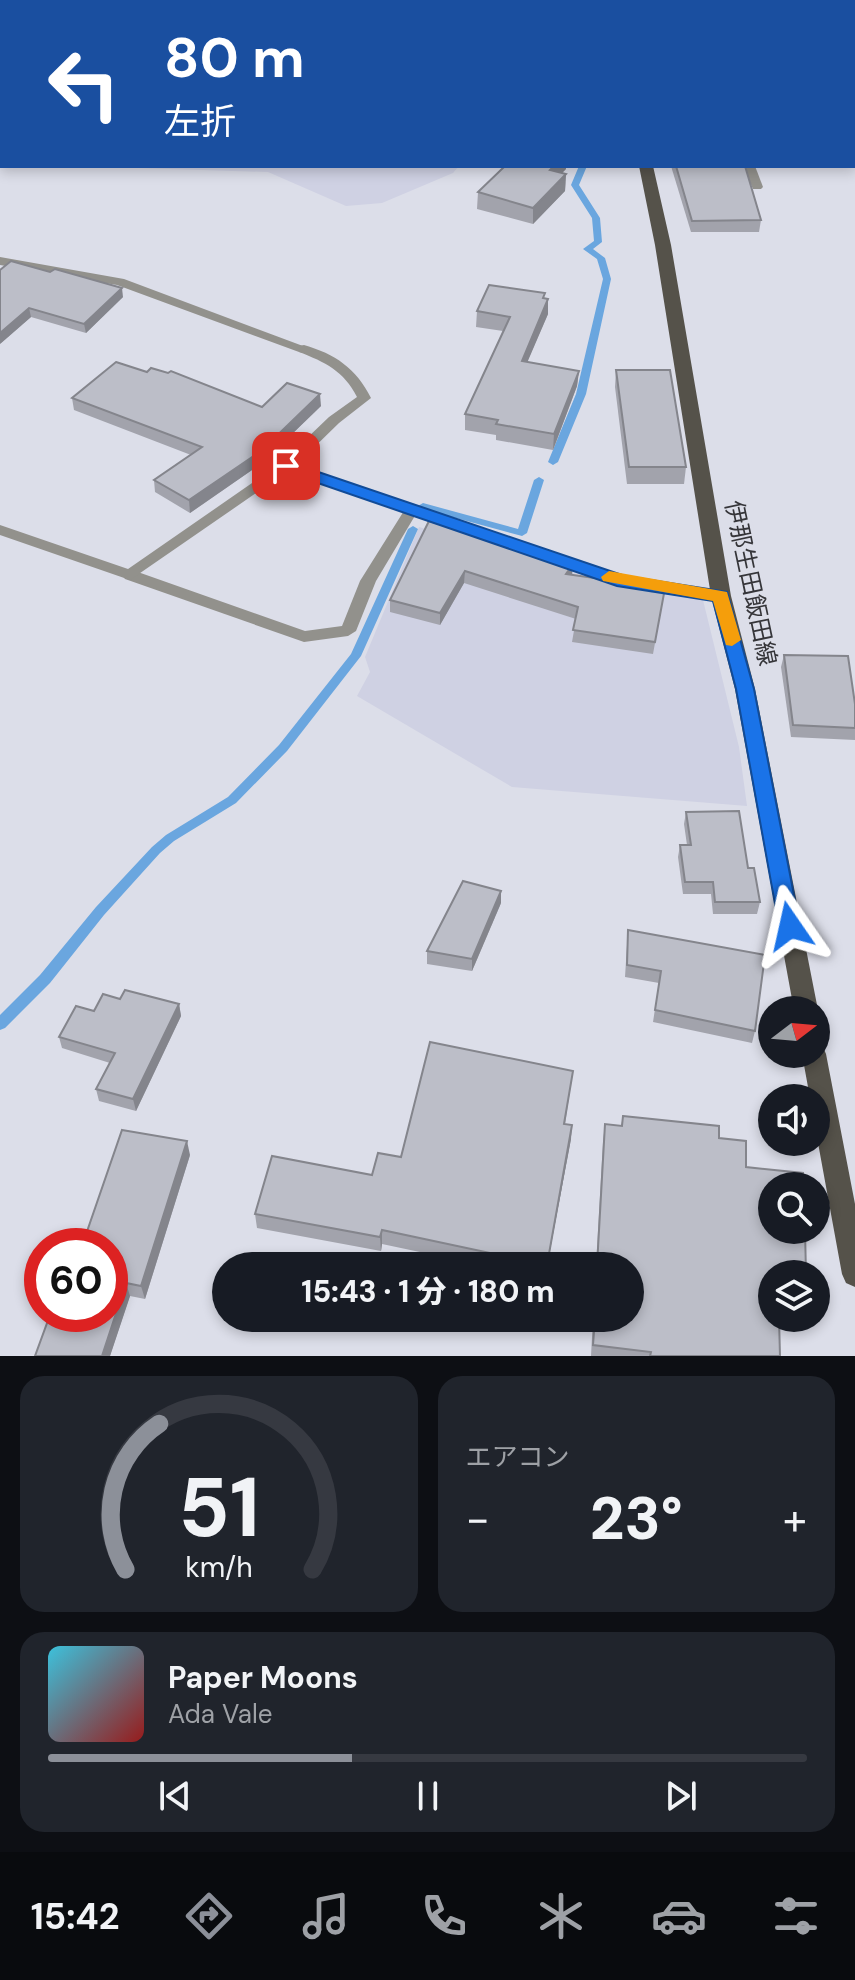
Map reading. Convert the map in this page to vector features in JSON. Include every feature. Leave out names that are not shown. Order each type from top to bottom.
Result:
[{"type":"main road","name":"伊那生田飯田線","points":[[646,168],[663,245],[721,596],[745,689],[803,996]]},
{"type":"main road","points":[[817,1068],[855,1274]]},
{"type":"street","points":[[750,168],[757,187]]},
{"type":"street","points":[[0,261],[120,282],[304,349],[343,365],[356,379],[364,398],[334,420],[286,466],[130,575]]},
{"type":"street","points":[[286,466],[623,582],[721,596]]},
{"type":"street","points":[[0,530],[304,637],[348,631],[368,581],[412,509]]},
{"type":"shaded area","points":[[140,168],[457,168],[453,173],[382,203],[346,206],[268,172]]},
{"type":"shaded area","points":[[419,527],[635,591],[703,600],[739,747],[747,806],[512,787],[357,696],[370,672],[365,657]]},
{"type":"building","points":[[503,168],[552,168],[550,170],[566,174],[533,208],[478,192]]},
{"type":"building","points":[[677,168],[746,168],[761,220],[692,221]]},
{"type":"building","points":[[11,261],[50,272],[55,269],[122,288],[84,324],[29,308],[0,333],[0,270]]},
{"type":"building","points":[[489,285],[545,293],[543,298],[548,299],[522,361],[579,371],[554,434],[496,424],[498,420],[465,414],[510,317],[477,311]]},
{"type":"building","points":[[116,362],[147,372],[151,368],[168,373],[171,371],[262,407],[287,383],[320,394],[261,451],[189,500],[154,480],[202,447],[72,398]]},
{"type":"building","points":[[616,370],[670,370],[686,467],[629,467]]},
{"type":"building","points":[[429,521],[573,564],[566,574],[665,588],[655,642],[573,630],[578,607],[465,571],[440,613],[390,600]]},
{"type":"building","points":[[784,655],[848,656],[855,728],[793,725]]},
{"type":"building","points":[[739,811],[748,868],[754,868],[760,902],[715,902],[713,882],[685,882],[680,845],[691,845],[686,812]]},
{"type":"building","points":[[463,881],[501,891],[472,959],[427,951]]},
{"type":"building","points":[[628,930],[765,955],[755,1031],[655,1010],[661,971],[627,965]]},
{"type":"building","points":[[125,990],[179,1004],[133,1099],[96,1089],[115,1053],[59,1037],[76,1006],[94,1011],[103,994],[120,999]]},
{"type":"building","points":[[430,1042],[573,1071],[564,1124],[572,1125],[549,1252],[486,1252],[382,1230],[380,1237],[255,1214],[272,1156],[372,1175],[378,1153],[401,1157]]},
{"type":"building","points":[[623,1116],[719,1126],[719,1138],[746,1141],[746,1167],[794,1172],[758,1172],[758,1244],[805,1244],[806,1260],[758,1260],[758,1332],[779,1332],[780,1356],[650,1356],[651,1352],[593,1345],[594,1332],[644,1332],[644,1252],[598,1252],[605,1124],[622,1126]]},
{"type":"building","points":[[122,1130],[187,1141],[141,1286],[128,1283],[128,1228],[88,1228]]},
{"type":"building","points":[[44,1332],[110,1332],[102,1356],[35,1356]]},
{"type":"waterway","points":[[553,462],[581,394],[607,279],[601,258],[587,249],[598,242],[596,218],[575,185],[582,168]]},
{"type":"waterway","points":[[423,506],[522,533],[539,480]]},
{"type":"waterway","points":[[0,1024],[45,979],[100,911],[156,850],[232,800],[283,748],[356,656],[413,529]]},
{"type":"slow traffic","points":[[609,577],[623,582],[721,596],[732,640]]},
{"type":"route","points":[[286,466],[623,582],[721,596],[745,689],[790,926]]}]
